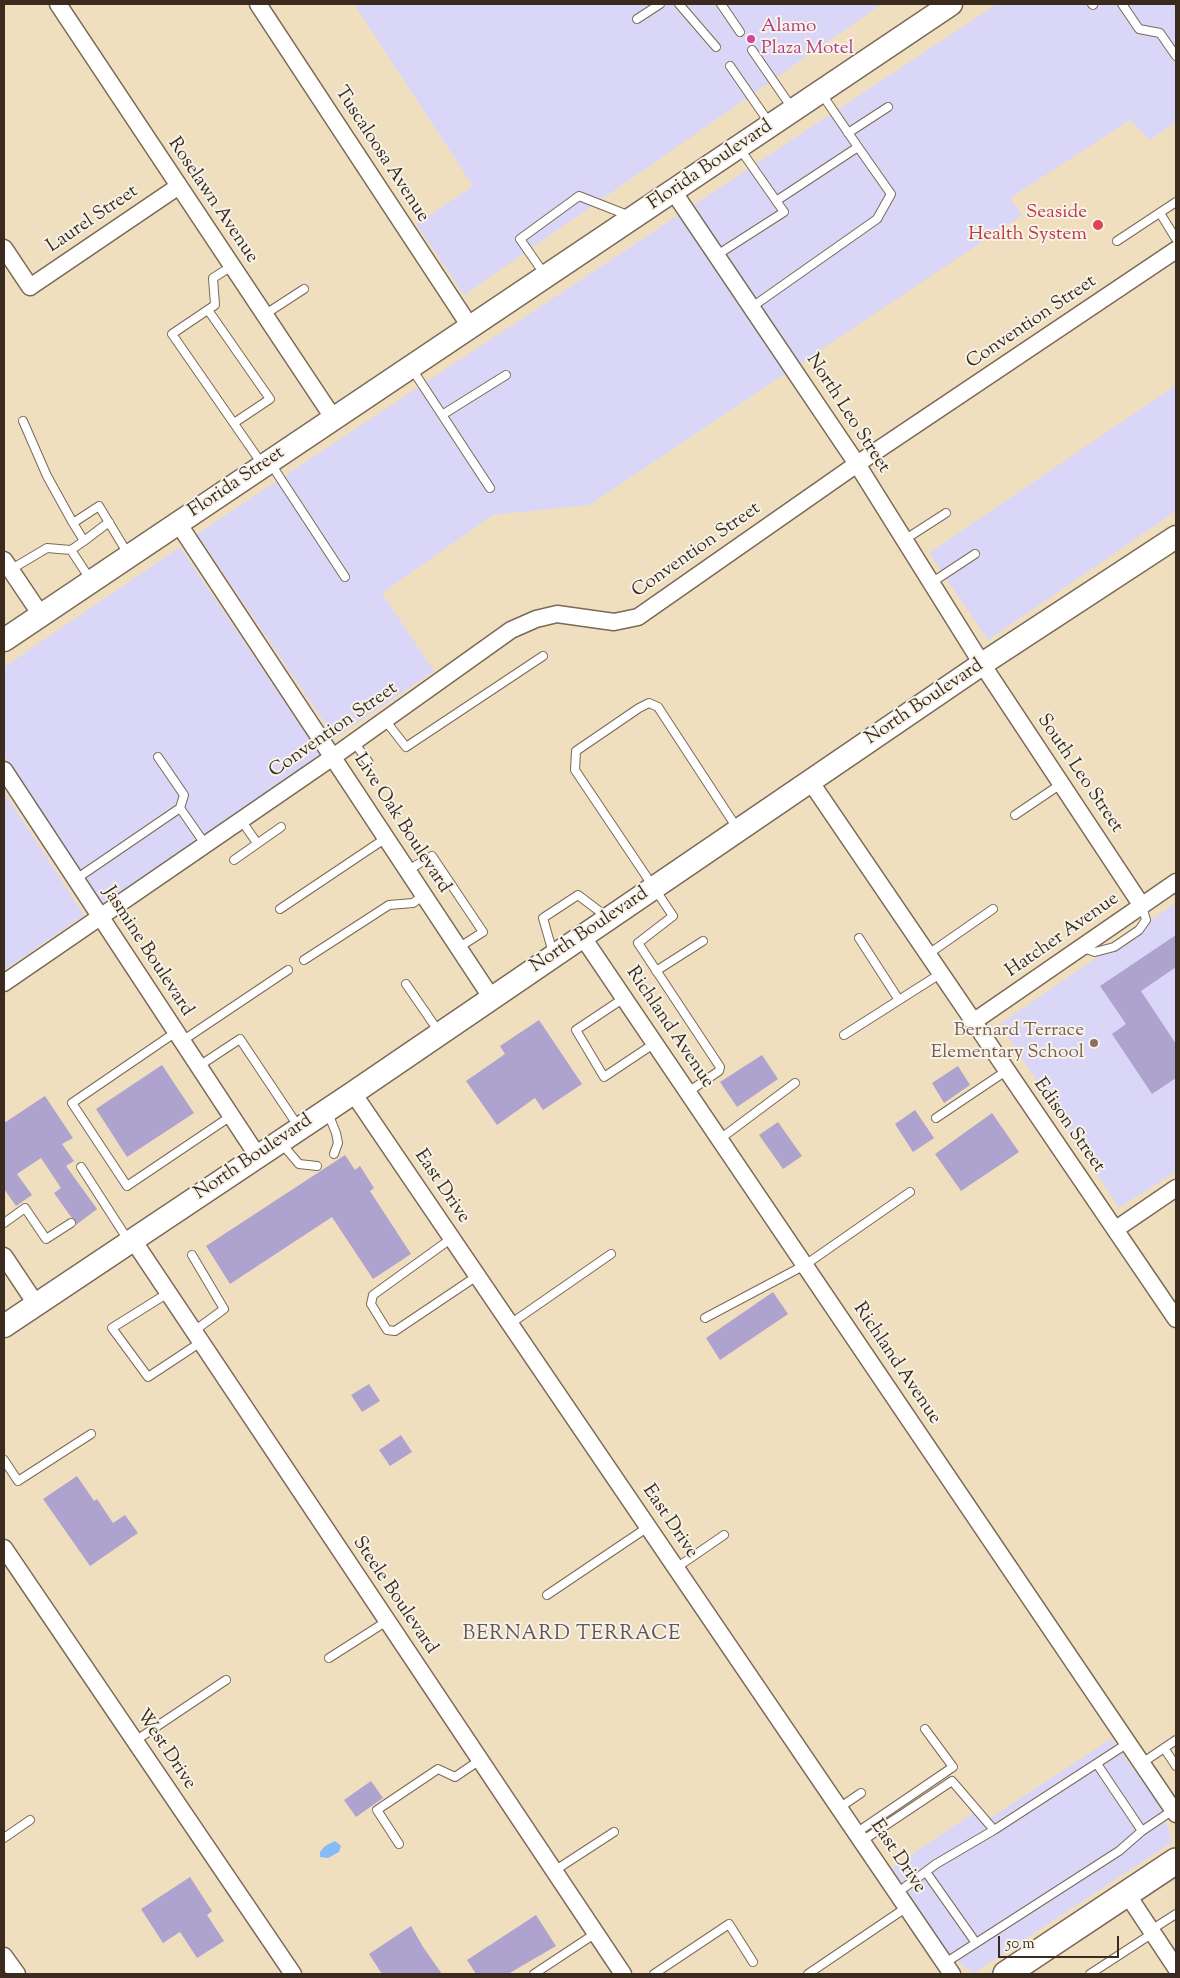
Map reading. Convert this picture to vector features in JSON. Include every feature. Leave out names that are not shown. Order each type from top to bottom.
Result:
[{"type":"main road","points":[[1016,1971],[1176,1861]]},
{"type":"street","name":"Roselawn Avenue","points":[[58,4],[334,419]]},
{"type":"street","name":"Tuscaloosa Avenue","points":[[258,4],[470,328]]},
{"type":"street","name":"Florida Boulevard","points":[[470,328],[951,4]]},
{"type":"street","name":"Laurel Street","points":[[4,248],[30,287],[179,186]]},
{"type":"street","name":"North Leo Street","points":[[673,191],[857,464],[982,664]]},
{"type":"street","name":"Convention Street","points":[[4,983],[354,742],[511,630],[536,619],[557,614],[614,622],[638,617],[857,464],[1176,250]]},
{"type":"street","name":"Florida Street","points":[[4,640],[470,328]]},
{"type":"street","name":"Live Oak Boulevard","points":[[178,523],[491,997]]},
{"type":"street","name":"North Boulevard","points":[[4,1326],[353,1092],[982,664],[1176,536]]},
{"type":"street","points":[[7,565],[41,615]]},
{"type":"street","name":"South Leo Street","points":[[982,664],[1142,906]]},
{"type":"street","name":"Jasmine Boulevard","points":[[4,770],[257,1155]]},
{"type":"street","name":"Edison Street","points":[[810,781],[1006,1072],[1116,1229],[1176,1319]]},
{"type":"street","name":"Hatcher Avenue","points":[[973,1022],[1176,882]]},
{"type":"street","name":"Richland Avenue","points":[[582,936],[1128,1743],[1174,1808]]},
{"type":"street","name":"East Drive","points":[[353,1092],[948,1969]]},
{"type":"street","points":[[1116,1229],[1176,1188]]},
{"type":"street","name":"Steele Boulevard","points":[[131,1241],[168,1293],[623,1974]]},
{"type":"street","points":[[4,1256],[36,1304]]},
{"type":"street","name":"West Drive","points":[[4,1548],[293,1974]]},
{"type":"street","points":[[1127,1894],[1176,1968]]},
{"type":"street","points":[[4,1956],[13,1973]]},
{"type":"lane","points":[[637,19],[660,4]]},
{"type":"lane","points":[[680,4],[716,46]]},
{"type":"lane","points":[[721,4],[740,32]]},
{"type":"lane","points":[[1122,4],[1139,29],[1160,33],[1176,56]]},
{"type":"lane","points":[[752,50],[793,110]]},
{"type":"lane","points":[[730,66],[770,125]]},
{"type":"lane","points":[[752,306],[877,219],[891,194],[820,92]]},
{"type":"lane","points":[[848,133],[888,106]]},
{"type":"lane","points":[[717,255],[784,212],[738,147]]},
{"type":"lane","points":[[776,201],[858,147]]},
{"type":"lane","points":[[546,277],[520,239],[579,196],[634,218]]},
{"type":"lane","points":[[1117,241],[1176,202]]},
{"type":"lane","points":[[1160,213],[1176,239]]},
{"type":"lane","points":[[232,266],[214,278],[215,305],[172,334],[345,577]]},
{"type":"lane","points":[[264,315],[304,289]]},
{"type":"lane","points":[[208,310],[270,399],[234,423]]},
{"type":"lane","points":[[411,368],[490,488]]},
{"type":"lane","points":[[442,415],[506,375]]},
{"type":"lane","points":[[23,421],[47,476],[84,541]]},
{"type":"lane","points":[[73,523],[99,506],[129,556]]},
{"type":"lane","points":[[904,540],[946,513]]},
{"type":"lane","points":[[7,565],[47,548],[71,550],[109,522]]},
{"type":"lane","points":[[71,550],[91,581]]},
{"type":"lane","points":[[931,583],[975,554]]},
{"type":"lane","points":[[385,720],[406,747],[543,656]]},
{"type":"lane","points":[[688,1092],[719,1071],[720,1067],[638,943],[673,916],[575,770],[576,751],[639,708],[649,703],[658,706],[738,831]]},
{"type":"lane","points":[[354,742],[369,763]]},
{"type":"lane","points":[[76,879],[180,808],[184,794],[158,757]]},
{"type":"lane","points":[[1015,815],[1061,784]]},
{"type":"lane","points":[[180,808],[205,844]]},
{"type":"lane","points":[[241,820],[257,843]]},
{"type":"lane","points":[[234,860],[281,827]]},
{"type":"lane","points":[[280,910],[386,838]]},
{"type":"lane","points":[[408,870],[432,856],[483,932],[458,948]]},
{"type":"lane","points":[[304,960],[389,905],[413,903],[424,895]]},
{"type":"lane","points":[[554,955],[544,918],[578,895],[609,918]]},
{"type":"lane","points":[[927,954],[993,909]]},
{"type":"lane","points":[[859,938],[899,1000]]},
{"type":"lane","points":[[656,971],[703,941]]},
{"type":"lane","points":[[231,1116],[127,1186],[72,1102],[288,970]]},
{"type":"lane","points":[[844,1035],[940,974]]},
{"type":"lane","points":[[406,984],[439,1033]]},
{"type":"lane","points":[[624,998],[576,1030],[604,1077],[655,1043]]},
{"type":"lane","points":[[198,1066],[240,1039],[299,1128]]},
{"type":"lane","points":[[936,1118],[1006,1072]]},
{"type":"lane","points":[[720,1139],[795,1083]]},
{"type":"lane","points":[[326,1110],[336,1133],[338,1143],[334,1154]]},
{"type":"lane","points":[[279,1141],[299,1164],[317,1166]]},
{"type":"lane","points":[[81,1167],[131,1241]]},
{"type":"lane","points":[[706,1318],[805,1265],[910,1192]]},
{"type":"lane","points":[[4,1223],[25,1208],[46,1239],[71,1223]]},
{"type":"lane","points":[[452,1238],[373,1295],[371,1304],[387,1330],[395,1331],[478,1276]]},
{"type":"lane","points":[[510,1324],[611,1254]]},
{"type":"lane","points":[[168,1293],[112,1328],[148,1377],[197,1337],[224,1309],[192,1255]]},
{"type":"lane","points":[[4,1460],[18,1481],[91,1434]]},
{"type":"lane","points":[[546,1595],[648,1527]]},
{"type":"lane","points":[[676,1568],[724,1535]]},
{"type":"lane","points":[[330,1658],[387,1621]]},
{"type":"lane","points":[[135,1741],[226,1680]]},
{"type":"lane","points":[[859,1837],[952,1767],[925,1729]]},
{"type":"lane","points":[[1142,1763],[1176,1740]]},
{"type":"lane","points":[[897,1894],[926,1872],[1128,1743]]},
{"type":"lane","points":[[1164,1748],[1176,1766]]},
{"type":"lane","points":[[399,1844],[376,1810],[438,1770],[455,1777],[480,1760]]},
{"type":"lane","points":[[1097,1764],[1142,1831]]},
{"type":"lane","points":[[859,1837],[952,1781],[994,1830]]},
{"type":"lane","points":[[839,1808],[861,1793]]},
{"type":"lane","points":[[948,1969],[976,1943],[1119,1851],[1142,1831],[1174,1808]]},
{"type":"lane","points":[[4,1838],[30,1820]]},
{"type":"lane","points":[[554,1870],[614,1832]]},
{"type":"lane","points":[[926,1872],[976,1943]]},
{"type":"lane","points":[[808,1974],[907,1908]]},
{"type":"lane","points":[[1090,1974],[1176,1914]]},
{"type":"lane","points":[[654,1974],[729,1924],[753,1962]]},
{"type":"lane","points":[[534,1974],[596,1933]]},
{"type":"shaded area","points":[[354,4],[882,4],[464,295],[416,224],[473,186]]},
{"type":"shaded area","points":[[997,4],[1176,4],[1176,122],[1149,140],[1130,120],[1010,198],[1022,215],[589,505],[493,515],[382,593],[434,671],[335,738],[197,534]]},
{"type":"shaded area","points":[[1176,385],[1176,511],[988,640],[929,553]]},
{"type":"shaded area","points":[[180,547],[320,755],[102,904],[4,756],[4,667]]},
{"type":"shaded area","points":[[4,792],[84,915],[4,970]]},
{"type":"shaded area","name":"Bernard Terrace Elementary School","points":[[1176,903],[1176,1171],[1119,1208],[1000,1024]]},
{"type":"shaded area","points":[[1111,1739],[1162,1808],[1172,1842],[974,1973],[949,1956],[892,1868],[979,1809],[987,1820]]},
{"type":"water","points":[[335,1841],[341,1846],[339,1852],[328,1858],[320,1857],[320,1852],[325,1846]]},
{"type":"building","points":[[1176,935],[1176,967],[1141,991],[1176,1044],[1176,1078],[1152,1094],[1112,1034],[1126,1024],[1100,986]]},
{"type":"building","points":[[539,1020],[582,1084],[543,1110],[535,1098],[497,1125],[466,1081],[505,1054],[500,1046]]},
{"type":"building","points":[[762,1055],[778,1079],[737,1107],[720,1082]]},
{"type":"building","points":[[162,1065],[194,1113],[127,1157],[96,1109]]},
{"type":"building","points":[[958,1066],[970,1085],[944,1103],[932,1083]]},
{"type":"building","points":[[45,1096],[73,1138],[62,1144],[74,1161],[66,1166],[97,1209],[76,1225],[75,1220],[54,1193],[61,1188],[41,1158],[17,1174],[32,1195],[16,1206],[4,1189],[4,1123]]},
{"type":"building","points":[[915,1110],[934,1138],[913,1152],[895,1124]]},
{"type":"building","points":[[992,1113],[1019,1152],[961,1191],[935,1154]]},
{"type":"building","points":[[778,1122],[802,1156],[783,1169],[759,1135]]},
{"type":"building","points":[[345,1155],[355,1170],[360,1166],[374,1188],[370,1191],[411,1254],[373,1279],[332,1217],[230,1284],[206,1246]]},
{"type":"building","points":[[773,1292],[788,1314],[720,1360],[706,1338]]},
{"type":"building","points":[[369,1384],[380,1401],[362,1412],[351,1395]]},
{"type":"building","points":[[401,1435],[412,1452],[390,1466],[379,1450]]},
{"type":"building","points":[[77,1476],[94,1501],[97,1499],[113,1523],[125,1515],[138,1533],[90,1566],[43,1499]]},
{"type":"building","points":[[371,1781],[383,1798],[356,1817],[344,1800]]},
{"type":"building","points":[[190,1877],[212,1911],[207,1915],[224,1941],[197,1958],[180,1932],[163,1943],[141,1909]]},
{"type":"building","points":[[536,1915],[556,1946],[508,1974],[476,1974],[467,1960]]},
{"type":"building","points":[[411,1926],[442,1974],[382,1974],[369,1954]]},
{"type":"place","name":"Alamo Plaza Motel","points":[[751,39]]},
{"type":"place","name":"Seaside Health System","points":[[1098,225]]},
{"type":"place","name":"Bernard Terrace Elementary School","points":[[1094,1043]]},
{"type":"district","name":"BERNARD TERRACE","points":[[572,1636]]}]
